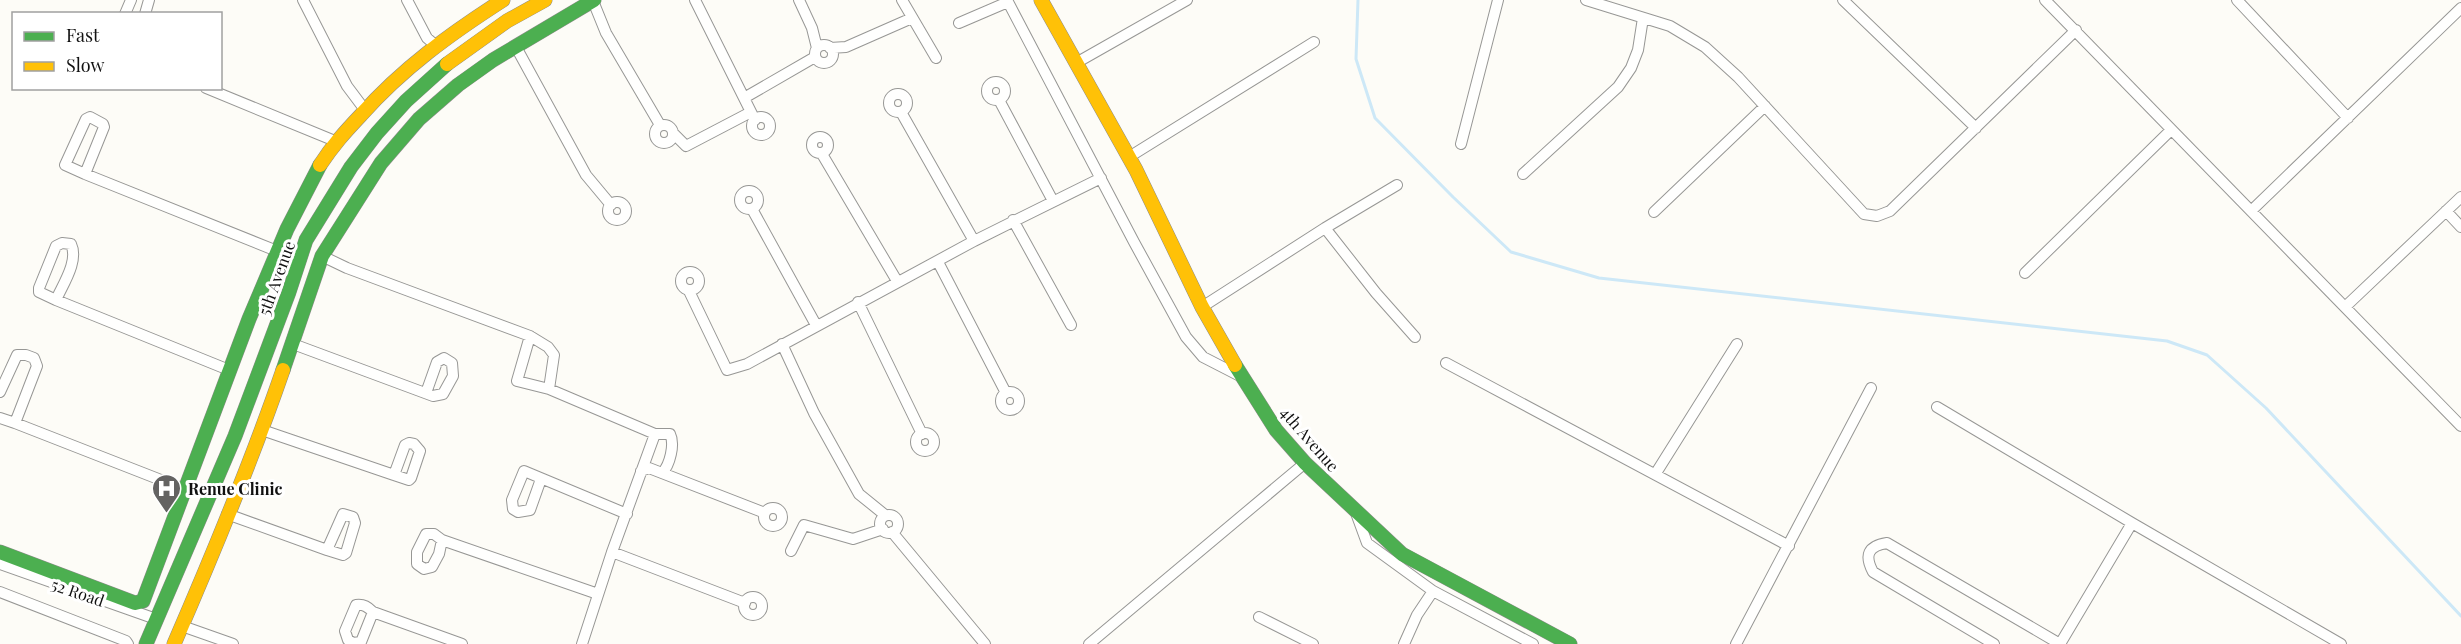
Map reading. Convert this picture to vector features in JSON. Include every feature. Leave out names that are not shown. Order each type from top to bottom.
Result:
[{"type":"street","points":[[303,0],[347,86],[365,110]]},
{"type":"street","points":[[407,0],[427,38],[434,44]]},
{"type":"street","points":[[0,552],[135,603],[143,601],[229,370],[277,251],[305,192],[335,141],[365,110],[375,96],[434,44],[503,0]]},
{"type":"street","name":"5th Avenue","points":[[146,644],[235,437],[305,243],[335,190],[376,134],[423,85],[444,66],[502,24],[544,0]]},
{"type":"street","points":[[174,644],[262,430],[322,256],[381,163],[419,119],[458,85],[594,0],[606,33],[660,125],[671,128],[686,146],[753,116],[695,0]]},
{"type":"street","points":[[799,0],[812,28],[816,52]]},
{"type":"street","points":[[902,0],[936,58]]},
{"type":"street","name":"4th Avenue","points":[[1041,0],[1129,157],[1202,307],[1241,376],[1276,430],[1305,463],[1402,554],[1570,644]]},
{"type":"street","points":[[1076,63],[1187,0]]},
{"type":"street","points":[[1461,144],[1498,0]]},
{"type":"street","points":[[1586,0],[1670,26],[1705,47],[1765,106],[1864,214],[1877,216],[1890,211],[2076,30]]},
{"type":"street","points":[[1843,0],[1976,128]]},
{"type":"street","points":[[2046,0],[2461,426]]},
{"type":"street","points":[[2237,0],[2348,118]]},
{"type":"street","points":[[959,23],[1007,1],[1186,337],[1203,357],[1241,376]]},
{"type":"street","points":[[2252,211],[2461,8]]},
{"type":"street","points":[[744,98],[825,45],[830,48],[846,47],[912,18]]},
{"type":"street","points":[[1523,174],[1618,87],[1631,68],[1638,50],[1643,18]]},
{"type":"street","points":[[1129,157],[1314,42]]},
{"type":"street","points":[[516,47],[586,175],[611,205]]},
{"type":"street","points":[[211,90],[335,141]]},
{"type":"street","points":[[999,100],[1053,201]]},
{"type":"street","points":[[1654,212],[1765,106]]},
{"type":"street","points":[[901,112],[974,241]]},
{"type":"street","points":[[85,174],[104,127],[103,124],[90,117],[86,119],[65,165],[85,174],[277,251]]},
{"type":"street","points":[[2025,273],[2171,130]]},
{"type":"street","points":[[822,154],[897,281]]},
{"type":"street","points":[[689,291],[727,370],[747,364],[1013,220],[1101,178]]},
{"type":"street","points":[[1202,307],[1397,185]]},
{"type":"street","points":[[2345,307],[2461,197]]},
{"type":"street","points":[[752,209],[816,325]]},
{"type":"street","points":[[2445,211],[2461,227]]},
{"type":"street","points":[[1013,220],[1071,325]]},
{"type":"street","points":[[1325,228],[1376,293],[1415,337]]},
{"type":"street","points":[[56,300],[74,260],[71,244],[62,243],[56,246],[39,292],[56,300],[229,370]]},
{"type":"street","points":[[322,256],[347,268],[530,336],[548,347],[554,355],[549,389]]},
{"type":"street","points":[[938,262],[1006,393]]},
{"type":"street","points":[[858,302],[922,434]]},
{"type":"street","points":[[530,336],[517,381],[549,389],[655,434],[670,434],[673,441],[667,469],[662,473]]},
{"type":"street","points":[[293,344],[426,393]]},
{"type":"street","points":[[782,344],[814,413],[859,494],[885,515],[896,518],[898,523],[895,530],[854,539],[804,525],[791,551]]},
{"type":"street","points":[[1656,473],[1737,344]]},
{"type":"street","points":[[0,392],[17,355],[34,358],[37,366],[15,423]]},
{"type":"street","points":[[1446,363],[1790,546]]},
{"type":"street","points":[[1736,644],[1790,546],[1871,388]]},
{"type":"street","points":[[1937,407],[2341,644]]},
{"type":"street","points":[[0,418],[186,484],[192,495],[207,503]]},
{"type":"street","points":[[262,430],[394,475]]},
{"type":"street","points":[[582,644],[612,552],[655,434]]},
{"type":"street","points":[[1089,644],[1305,463]]},
{"type":"street","points":[[641,471],[649,468],[765,513]]},
{"type":"street","points":[[541,479],[627,514]]},
{"type":"street","points":[[1355,510],[1367,543],[1433,591],[1533,644]]},
{"type":"street","points":[[227,514],[327,550]]},
{"type":"street","points":[[1994,644],[1874,572],[1868,562],[1869,553],[1877,544],[1887,543],[2060,644],[2132,523]]},
{"type":"street","points":[[887,531],[986,644]]},
{"type":"street","points":[[442,540],[598,594]]},
{"type":"street","points":[[189,542],[205,541],[215,549]]},
{"type":"street","points":[[612,552],[745,603]]},
{"type":"street","name":"52 Road","points":[[0,564],[156,619]]},
{"type":"street","points":[[1404,644],[1417,615],[1433,591]]},
{"type":"street","points":[[0,592],[126,641],[128,644]]},
{"type":"street","points":[[373,612],[462,644]]},
{"type":"street","points":[[1259,617],[1313,644]]},
{"type":"street","points":[[182,626],[233,644]]},
{"type":"waterway","points":[[1358,0],[1356,59],[1375,118],[1511,252],[1599,278],[2167,341],[2207,355],[2266,408],[2461,616]]},
{"type":"traffic: fast","points":[[283,370],[322,256],[381,163],[419,119],[458,85],[493,60],[594,0]]},
{"type":"traffic: fast","points":[[146,644],[235,436],[306,240],[351,167],[377,133],[406,101],[447,64]]},
{"type":"traffic: fast","points":[[0,552],[135,603],[143,601],[249,319],[287,229],[320,165]]},
{"type":"traffic: fast","points":[[1235,365],[1276,430],[1305,463],[1402,554],[1570,644]]},
{"type":"traffic: slow","points":[[320,165],[344,133],[393,82],[446,39],[503,0]]},
{"type":"traffic: slow","points":[[447,64],[507,21],[545,0]]},
{"type":"traffic: slow","points":[[1041,0],[1136,170],[1202,307],[1235,365]]},
{"type":"traffic: slow","points":[[174,644],[231,508],[283,370]]},
{"type":"place","name":"Renue Clinic","points":[[167,514]]}]
